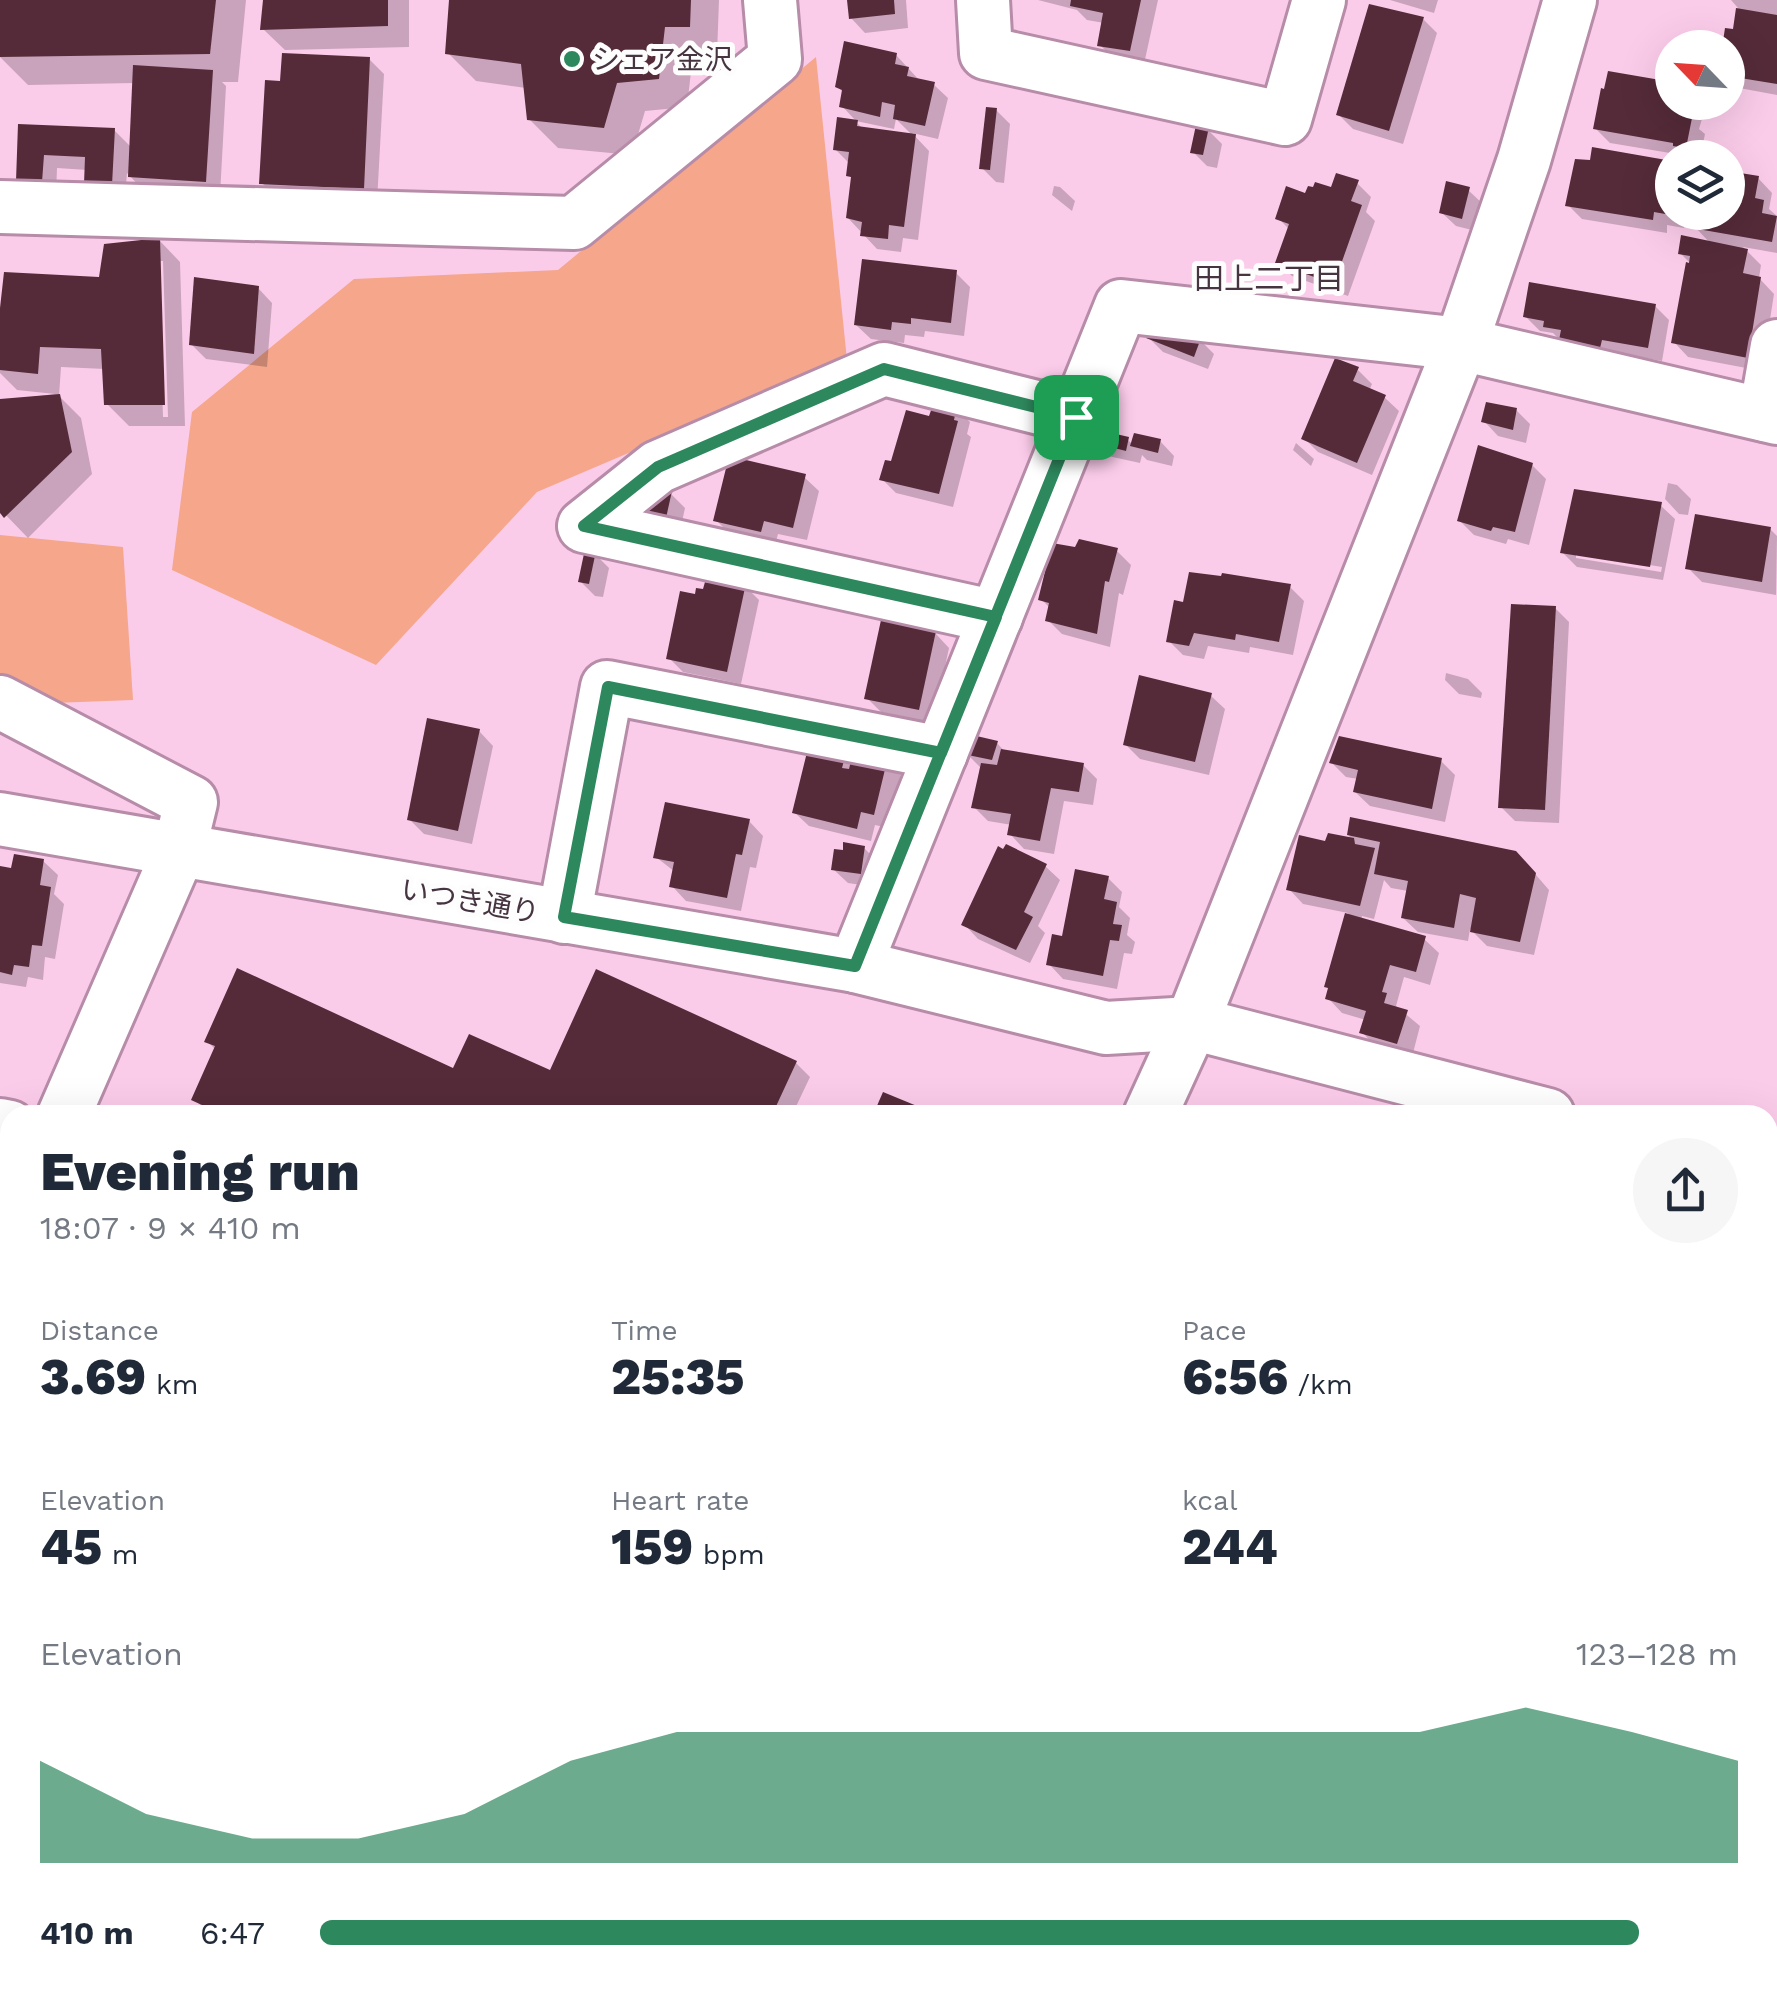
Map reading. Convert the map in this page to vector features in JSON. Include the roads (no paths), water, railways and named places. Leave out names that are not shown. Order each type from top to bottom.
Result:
[{"type":"street","points":[[0,207],[574,223],[775,59],[770,0]]},
{"type":"street","points":[[983,0],[986,53],[1285,118],[1319,0]]},
{"type":"street","points":[[1155,1105],[1192,1023],[1461,344],[1524,160],[1570,0]]},
{"type":"street","points":[[855,966],[1121,306],[1461,344],[1771,416],[1777,346]]},
{"type":"street","points":[[996,617],[584,526],[658,467],[884,369],[1076,417]]},
{"type":"street","points":[[564,917],[608,687],[941,753]]},
{"type":"street","points":[[0,702],[191,802],[179,851],[68,1105]]},
{"type":"street","name":"いつき通り","points":[[0,819],[855,966],[1106,1028],[1192,1023],[1496,1105]]},
{"type":"place","name":"シェア金沢","points":[[572,59]]},
{"type":"district","name":"田上二丁目","points":[[1269,278]]}]
